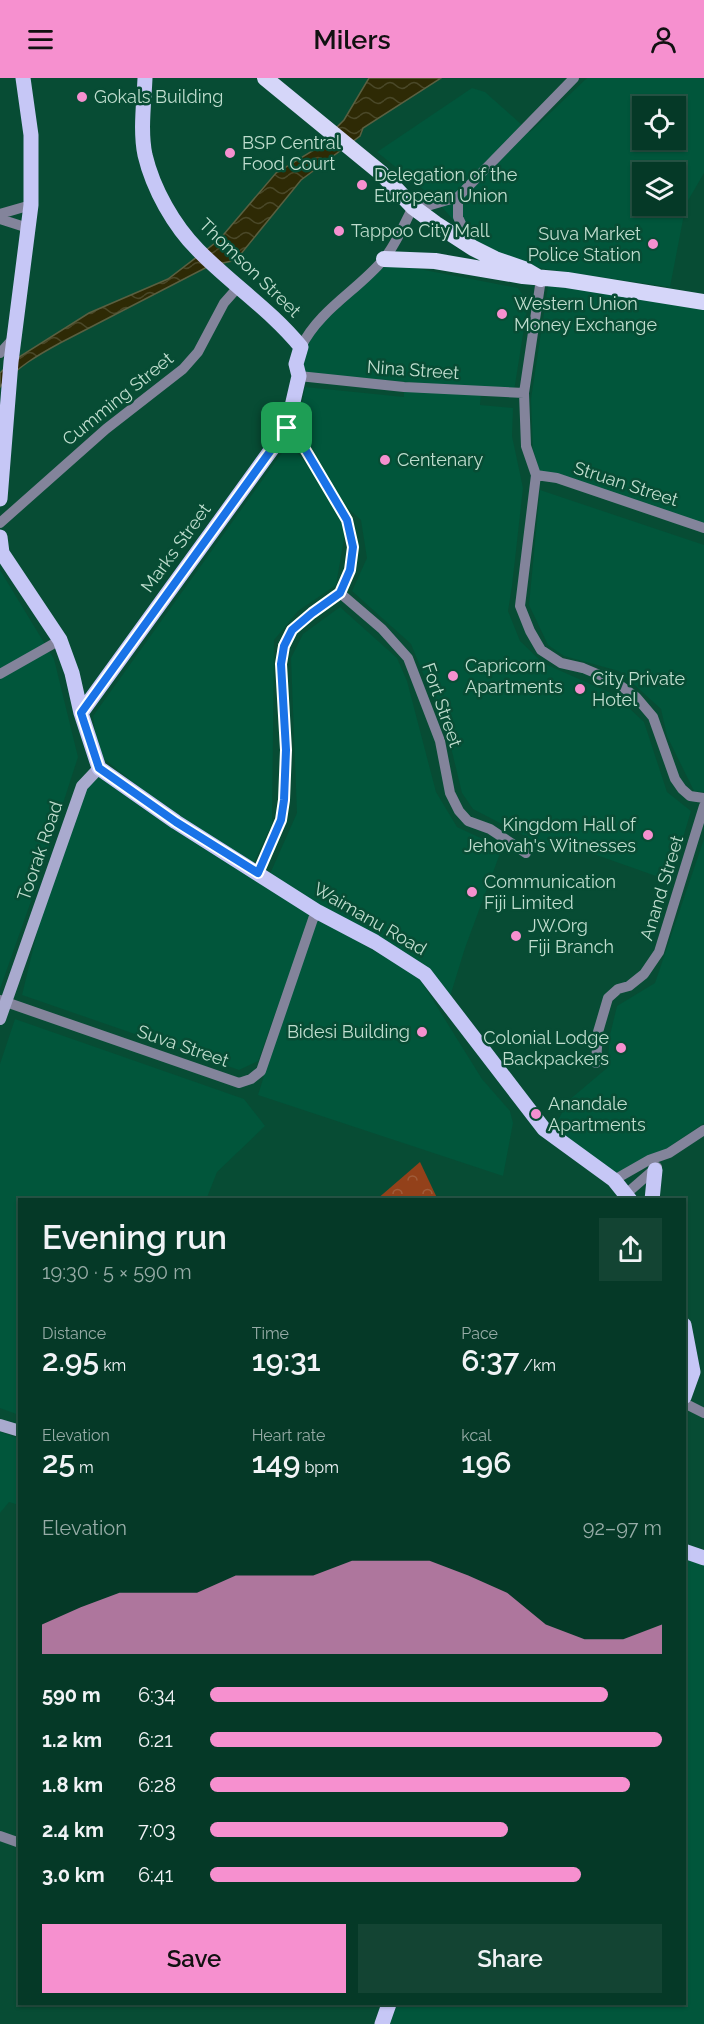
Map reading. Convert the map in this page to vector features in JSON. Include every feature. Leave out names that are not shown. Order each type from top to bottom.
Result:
[{"type":"highway","points":[[266,78],[381,172],[415,208],[436,224],[495,260],[524,269],[541,279]]},
{"type":"highway","points":[[384,259],[435,261],[541,279],[567,280],[704,302]]},
{"type":"main road","points":[[0,498],[10,385],[5,357],[14,339],[31,205],[31,135],[23,78]]},
{"type":"main road","name":"Thomson Street","points":[[145,78],[143,140],[150,171],[170,213],[197,249],[286,328],[301,347]]},
{"type":"main road","name":"Marks Street","points":[[81,713],[287,428],[299,376],[296,364],[301,347]]},
{"type":"main road","points":[[0,537],[2,553],[60,640],[72,673],[81,713],[99,768]]},
{"type":"main road","name":"Waimanu Road","points":[[99,768],[176,822],[318,912],[375,942],[425,974],[544,1129],[614,1180],[628,1197]]},
{"type":"main road","name":"Toorak Road","points":[[0,1019],[3,1001],[81,786],[99,768]]},
{"type":"main road","points":[[652,1198],[655,1170]]},
{"type":"main road","points":[[686,1335],[693,1372],[686,1391]]},
{"type":"main road","points":[[0,1425],[18,1430]]},
{"type":"main road","points":[[686,1552],[704,1558]]},
{"type":"main road","points":[[382,2024],[389,2005]]},
{"type":"street","points":[[301,347],[309,332],[321,318],[384,259],[415,208],[458,197],[574,78]]},
{"type":"street","points":[[458,197],[458,217],[473,248]]},
{"type":"street","points":[[0,216],[31,205]]},
{"type":"street","points":[[0,216],[28,228]]},
{"type":"street","points":[[541,279],[524,393],[526,446],[536,475],[520,606],[530,632],[541,650],[561,663],[583,668],[615,681],[636,697],[653,717],[678,784],[690,796],[704,798]]},
{"type":"street","name":"Cumming Street","points":[[0,523],[106,429],[183,369],[198,352],[234,282]]},
{"type":"street","name":"Nina Street","points":[[299,376],[404,387],[524,393]]},
{"type":"street","points":[[258,873],[281,820],[284,800],[286,750],[281,664],[284,646],[292,630],[340,593],[350,570],[353,547],[347,520],[302,444],[287,428]]},
{"type":"street","name":"Struan Street","points":[[536,475],[556,478],[704,528]]},
{"type":"street","name":"Fort Street","points":[[340,593],[382,629],[408,658],[440,741],[450,793],[459,812],[468,821],[490,829],[526,853]]},
{"type":"street","points":[[0,674],[60,640]]},
{"type":"street","name":"Anand Street","points":[[596,1063],[598,1032],[608,998],[618,989],[629,986],[644,974],[659,952],[704,806]]},
{"type":"street","name":"Suva Street","points":[[3,1001],[239,1083],[251,1079],[261,1071],[313,919],[318,912]]},
{"type":"street","points":[[614,1180],[649,1160],[669,1153],[704,1130]]},
{"type":"street","points":[[628,1197],[669,1153]]},
{"type":"street","points":[[686,1404],[704,1413]]},
{"type":"street","points":[[0,1836],[18,1842]]},
{"type":"shaded area","points":[[587,78],[704,78],[704,173],[686,204],[686,162],[632,162],[632,216],[684,216],[670,287],[545,269],[486,257],[434,198],[377,152],[472,88],[485,92],[530,132]]},
{"type":"shaded area","points":[[388,263],[518,288],[528,303],[514,391],[303,373],[305,346],[317,328]]},
{"type":"shaded area","points":[[548,286],[704,310],[704,530],[541,477],[533,449],[531,399]]},
{"type":"shaded area","points":[[305,387],[404,397],[404,387],[481,390],[480,405],[513,408],[512,436],[523,488],[508,611],[520,641],[543,663],[615,695],[644,722],[667,792],[691,811],[670,881],[588,852],[540,844],[473,809],[462,793],[448,735],[411,644],[352,591],[367,558],[361,520],[343,504],[299,425]]},
{"type":"shaded area","points":[[289,443],[325,486],[346,527],[336,585],[298,611],[274,640],[272,824],[252,866],[186,825],[98,754],[93,716]]},
{"type":"shaded area","points":[[540,490],[704,545],[704,792],[694,791],[667,736],[661,709],[619,671],[564,656],[548,645],[529,605]]},
{"type":"shaded area","points":[[0,570],[54,659],[78,757],[0,989]]},
{"type":"shaded area","points":[[340,607],[397,658],[407,681],[436,792],[457,827],[502,848],[465,948],[448,1003],[425,968],[269,876],[297,813],[291,658],[303,634]]},
{"type":"shaded area","points":[[102,775],[311,914],[258,1061],[239,1070],[22,995],[46,895],[88,782]]},
{"type":"shaded area","points":[[704,839],[704,1123],[617,1182],[552,1132],[568,1101],[607,1068],[610,1035],[617,1006],[655,983]]},
{"type":"shaded area","points":[[313,919],[336,929],[418,976],[482,1079],[510,1111],[513,1123],[503,1176],[258,1095]]},
{"type":"shaded area","points":[[15,1019],[244,1099],[265,1126],[217,1172],[207,1198],[18,1198],[18,1415],[0,1408],[0,1064]]},
{"type":"shaded area","points":[[0,1432],[18,1438],[18,1505],[9,1502],[0,1513]]},
{"type":"shaded area","points":[[686,1558],[704,1565],[704,2024],[390,2024],[397,2005],[686,2005]]},
{"type":"green space","points":[[420,1162],[437,1198],[378,1198]]},
{"type":"water","points":[[369,78],[441,78],[363,128],[360,136],[301,180],[240,255],[232,261],[209,266],[60,343],[21,367],[0,387],[0,373],[11,362],[89,313],[168,279],[219,240],[276,173],[314,150],[344,120]]},
{"type":"place","name":"Gokals Building","points":[[82,97]]},
{"type":"place","name":"BSP Central Food Court","points":[[230,153]]},
{"type":"place","name":"Delegation of the European Union","points":[[362,185]]},
{"type":"place","name":"Tappoo City Mall","points":[[339,231]]},
{"type":"place","name":"Suva Market Police Station","points":[[653,244]]},
{"type":"place","name":"Western Union Money Exchange","points":[[502,314]]},
{"type":"place","name":"Centenary","points":[[385,460]]},
{"type":"place","name":"Capricorn Apartments","points":[[453,676]]},
{"type":"place","name":"City Private Hotel","points":[[580,689]]},
{"type":"place","name":"Kingdom Hall of Jehovah's Witnesses","points":[[648,835]]},
{"type":"place","name":"Communication Fiji Limited","points":[[472,892]]},
{"type":"place","name":"JW.Org Fiji Branch","points":[[516,936]]},
{"type":"place","name":"Bidesi Building","points":[[422,1032]]},
{"type":"place","name":"Colonial Lodge Backpackers","points":[[621,1048]]},
{"type":"place","name":"Anandale Apartments","points":[[536,1114]]},
{"type":"route","points":[[287,428],[302,444],[347,520],[353,547],[350,570],[340,593],[292,630],[284,646],[281,664],[286,750],[284,800],[281,820],[258,873],[176,822],[99,768],[81,713],[287,428]]}]
